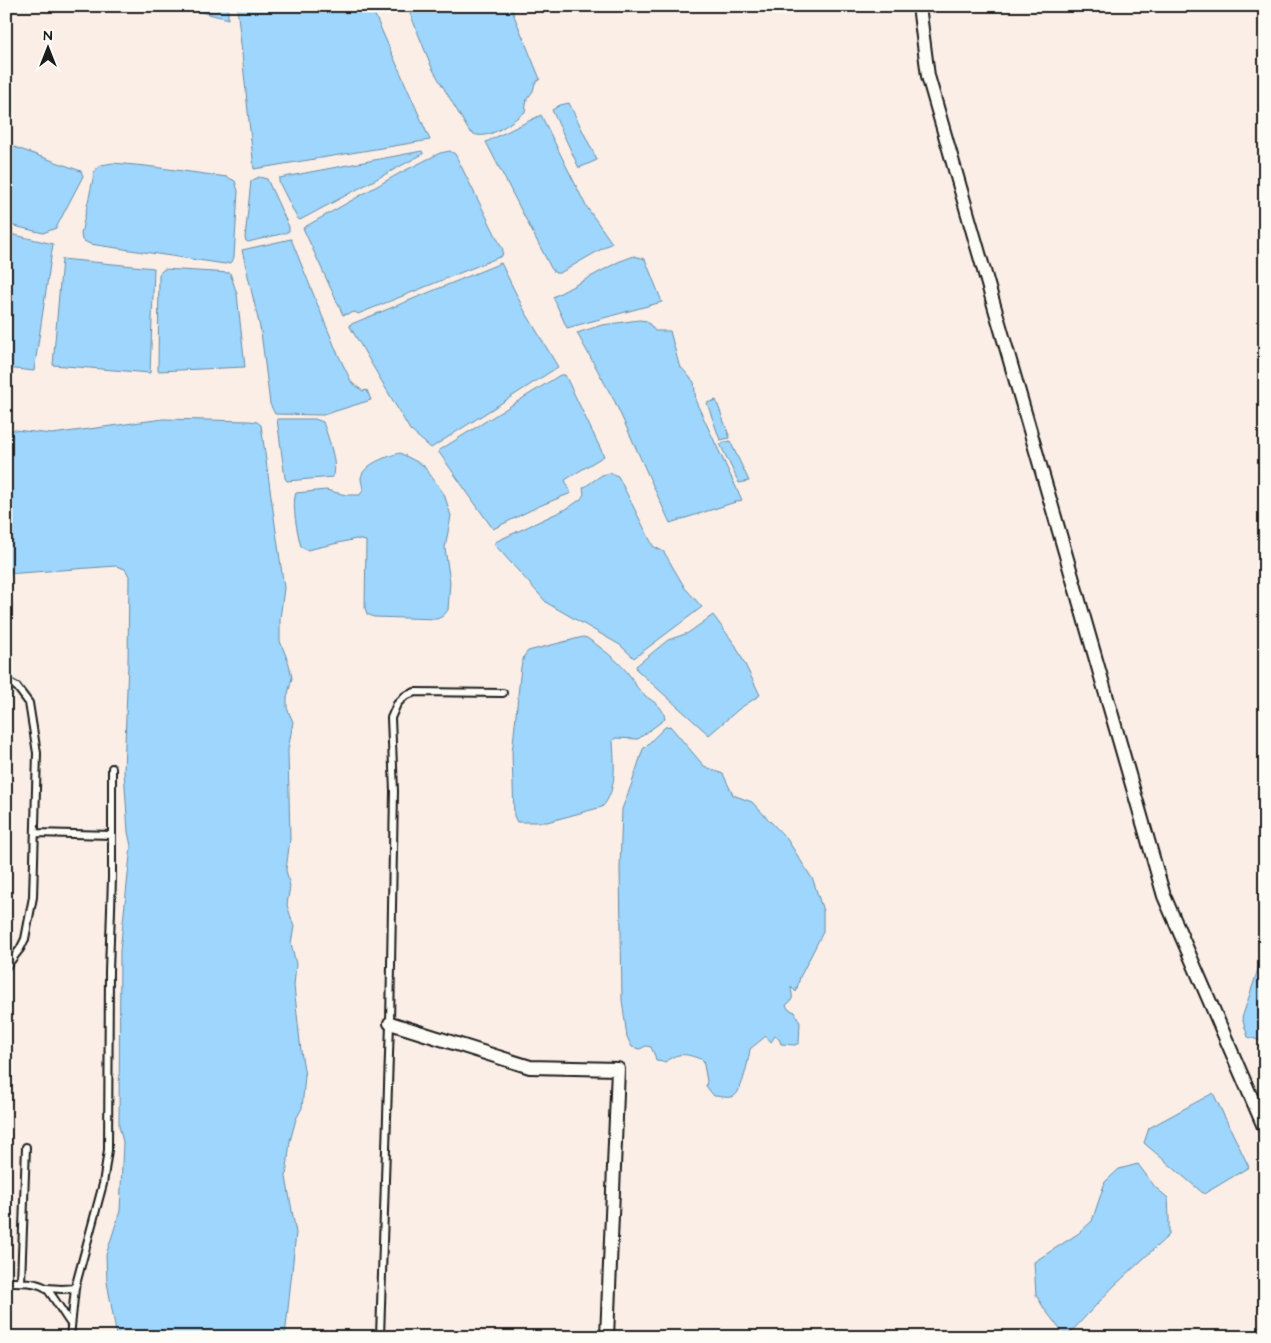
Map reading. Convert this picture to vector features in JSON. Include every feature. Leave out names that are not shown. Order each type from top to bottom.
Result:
[{"type":"street","points":[[920,6],[928,76],[1164,896],[1265,1129]]},
{"type":"street","points":[[390,1023],[530,1067],[618,1069],[607,1337]]},
{"type":"lane","points":[[6,682],[17,687],[29,703],[37,753],[33,897],[25,939],[17,954],[6,967]]},
{"type":"lane","points":[[380,1337],[390,1023],[394,791],[391,718],[397,704],[404,696],[415,692],[503,693]]},
{"type":"lane","points":[[70,1337],[76,1288],[103,1184],[108,1150],[112,768]]},
{"type":"lane","points":[[35,833],[112,835]]},
{"type":"lane","points":[[21,1282],[26,1147]]},
{"type":"lane","points":[[6,1282],[21,1282],[47,1288],[76,1288]]},
{"type":"lane","points":[[47,1288],[71,1324]]},
{"type":"water","points":[[178,6],[228,6],[228,19]]},
{"type":"water","points":[[237,6],[371,6],[430,140],[254,169]]},
{"type":"water","points":[[407,6],[512,6],[513,13],[540,79],[535,83],[533,91],[527,99],[525,112],[490,134],[475,135],[469,131],[432,68]]},
{"type":"water","points":[[569,103],[597,160],[579,168],[552,110],[560,105]]},
{"type":"water","points":[[541,115],[586,206],[612,243],[560,273],[555,273],[551,268],[486,142]]},
{"type":"water","points":[[6,144],[81,171],[83,176],[56,228],[43,233],[6,224]]},
{"type":"water","points":[[422,151],[423,154],[300,220],[297,218],[279,182],[279,178]]},
{"type":"water","points":[[450,151],[455,154],[503,250],[502,256],[358,314],[355,312],[343,315],[303,228],[400,173],[440,153]]},
{"type":"water","points":[[113,163],[227,177],[235,181],[238,191],[234,257],[232,262],[225,264],[90,244],[82,240],[81,234],[95,170],[101,165]]},
{"type":"water","points":[[259,177],[267,179],[289,227],[289,231],[248,242],[245,238],[251,181]]},
{"type":"water","points":[[6,233],[53,244],[34,371],[6,368]]},
{"type":"water","points":[[291,239],[336,350],[352,383],[363,391],[367,390],[371,400],[323,415],[275,414],[270,404],[261,332],[242,250]]},
{"type":"water","points":[[634,256],[645,259],[662,302],[567,328],[553,297],[618,262]]},
{"type":"water","points":[[62,259],[154,268],[150,373],[53,365]]},
{"type":"water","points":[[501,263],[523,308],[558,367],[431,448],[410,430],[349,325]]},
{"type":"water","points":[[164,269],[230,273],[237,294],[245,367],[158,371],[159,274]]},
{"type":"water","points":[[639,320],[647,321],[655,331],[670,331],[679,365],[694,382],[696,402],[742,500],[670,523],[615,402],[577,333],[602,325]]},
{"type":"water","points":[[560,375],[565,375],[604,456],[565,480],[571,493],[537,507],[493,529],[438,451]]},
{"type":"water","points":[[716,400],[730,438],[720,440],[707,403]]},
{"type":"water","points":[[163,419],[250,421],[261,425],[284,588],[280,619],[280,641],[292,678],[287,698],[287,708],[293,722],[288,750],[290,839],[286,870],[290,886],[287,905],[294,927],[291,943],[296,964],[294,986],[305,1076],[302,1108],[296,1119],[290,1141],[286,1177],[296,1233],[285,1337],[116,1337],[107,1282],[106,1255],[120,1211],[123,1142],[119,1126],[120,951],[131,846],[128,832],[124,771],[129,576],[125,569],[116,566],[6,574],[6,429],[52,434]]},
{"type":"water","points":[[277,419],[315,419],[323,422],[334,458],[333,477],[287,481]]},
{"type":"water","points":[[730,441],[749,481],[739,483],[720,444]]},
{"type":"water","points":[[400,453],[423,465],[444,494],[451,516],[445,548],[450,582],[448,610],[437,619],[374,617],[367,614],[365,608],[366,541],[356,539],[307,550],[301,547],[294,504],[296,493],[326,490],[346,495],[360,495],[363,490],[361,478],[366,469],[377,461]]},
{"type":"water","points":[[610,473],[618,476],[653,546],[664,552],[685,588],[702,607],[634,658],[620,645],[547,603],[495,545],[495,542],[568,508],[581,499],[584,494],[583,488],[602,475]]},
{"type":"water","points":[[713,615],[736,646],[760,695],[739,709],[709,735],[637,670],[636,666],[668,640],[688,633]]},
{"type":"water","points":[[583,637],[599,646],[621,666],[631,677],[637,688],[662,709],[665,719],[638,739],[615,738],[613,741],[613,784],[611,792],[602,807],[547,822],[517,822],[514,816],[512,753],[521,667],[524,656],[528,651]]},
{"type":"water","points":[[670,726],[704,766],[723,774],[733,795],[752,802],[787,839],[813,880],[823,911],[823,932],[800,977],[796,992],[791,987],[792,999],[786,1005],[788,1009],[795,1012],[800,1023],[799,1043],[795,1045],[781,1044],[775,1036],[771,1042],[766,1036],[750,1049],[740,1088],[734,1096],[730,1097],[714,1096],[706,1086],[707,1081],[703,1060],[692,1056],[679,1055],[665,1062],[656,1061],[651,1047],[646,1046],[640,1049],[632,1047],[627,1037],[622,1000],[620,869],[622,809],[643,749],[665,727]]},
{"type":"water","points":[[1265,948],[1265,1042],[1248,1037],[1242,1018]]},
{"type":"water","points":[[1213,1093],[1249,1167],[1204,1194],[1144,1143],[1149,1128]]},
{"type":"water","points":[[1138,1164],[1155,1187],[1168,1198],[1169,1235],[1114,1286],[1071,1332],[1063,1333],[1036,1295],[1034,1262],[1079,1233],[1092,1221],[1105,1182],[1119,1169]]}]
